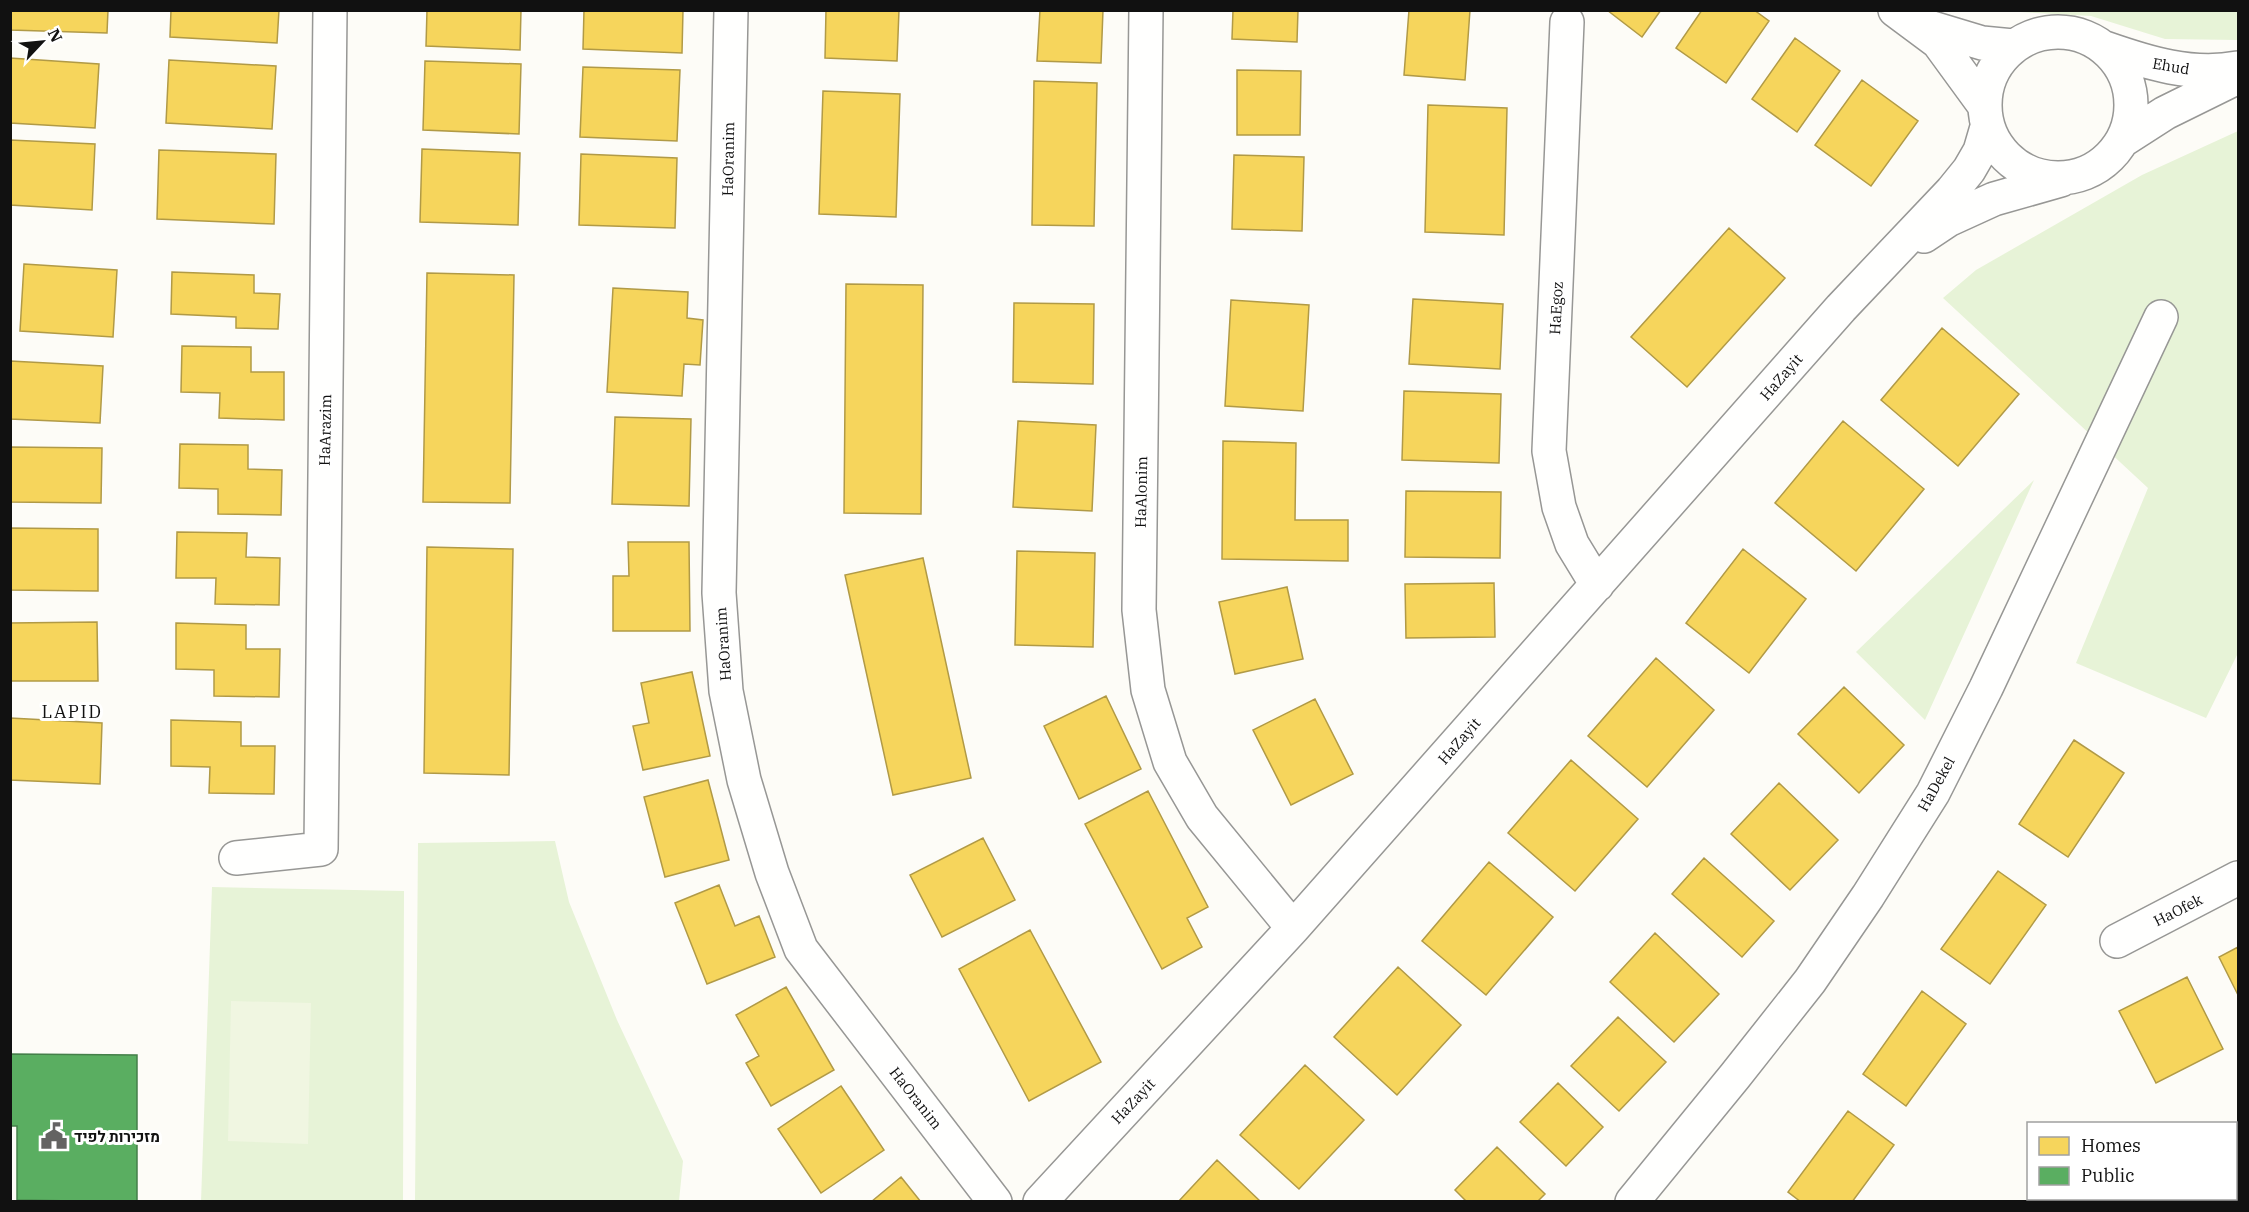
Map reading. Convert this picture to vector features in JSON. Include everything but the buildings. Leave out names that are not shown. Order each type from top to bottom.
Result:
[{"type":"street","name":"HaArazim","points":[[236,858],[321,849],[330,10]]},
{"type":"street","name":"HaOranim","points":[[731,10],[719,592],[726,691],[744,780],[772,873],[801,949],[995,1202]]},
{"type":"street","name":"HaAlonim","points":[[1146,10],[1139,610],[1148,690],[1170,762],[1202,817],[1293,928]]},
{"type":"street","points":[[1904,17],[1982,43],[2013,46]]},
{"type":"street","points":[[1904,17],[1938,42],[1986,116],[1996,146],[2014,164],[2037,176],[2062,179],[2086,173],[2108,160],[2123,140],[2131,116],[2130,90],[2121,67],[2105,48],[2084,36],[2060,31],[2035,35],[2013,46],[1996,64],[1987,84],[1986,116]]},
{"type":"street","name":"HaEgoz","points":[[1567,22],[1549,451],[1559,507],[1572,544],[1597,585]]},
{"type":"street","name":"Ehud","points":[[2105,48],[2158,66],[2226,71],[2238,68]]},
{"type":"street","name":"Ehud","points":[[2123,140],[2165,113],[2238,77]]},
{"type":"street","name":"HaZayit","points":[[1040,1202],[1293,928],[1872,275],[1969,170],[1980,151],[1986,116]]},
{"type":"street","name":"HaZayit","points":[[1872,275],[1905,248],[1948,220],[1994,199],[2062,179]]},
{"type":"street","name":"HaDekel","points":[[1632,1202],[1810,981],[1868,896],[1933,793],[1986,688],[2161,317]]},
{"type":"street","name":"HaOfek","points":[[2117,941],[2238,878]]},
{"type":"green space","points":[[2003,11],[2238,11],[2238,40],[2165,39],[2091,16]]},
{"type":"green space","points":[[2238,131],[2238,653],[2206,718],[2076,663],[2148,488],[1943,298],[1976,270],[2142,175]]},
{"type":"green space","points":[[2034,480],[1925,720],[1856,652]]},
{"type":"green space","points":[[555,841],[569,902],[617,1020],[683,1161],[679,1201],[415,1201],[418,843]]},
{"type":"green space","points":[[212,887],[404,891],[403,1201],[201,1202]]},
{"type":"green space","points":[[231,1001],[311,1003],[308,1144],[228,1141]]},
{"type":"place","name":"מזכירות לפיד","points":[[54,1136]]},
{"type":"district","name":"LAPID","points":[[72,711]]}]
